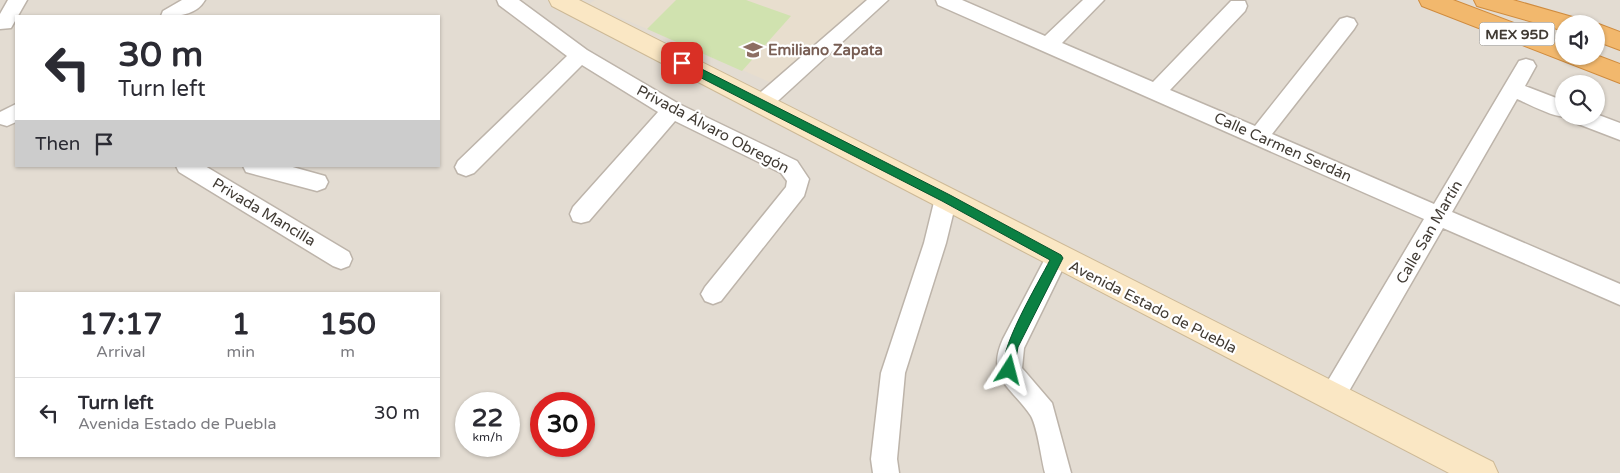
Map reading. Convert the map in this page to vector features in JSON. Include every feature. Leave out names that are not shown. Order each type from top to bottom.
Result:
[{"type":"highway","name":"MEX 95D","points":[[1430,0],[1478,5],[1555,29]]},
{"type":"highway","name":"MEX 95D","points":[[1478,5],[1555,47]]},
{"type":"highway","points":[[1478,5],[1555,21]]},
{"type":"highway","points":[[1605,35],[1620,41]]},
{"type":"highway","points":[[1605,48],[1620,54]]},
{"type":"highway","points":[[1598,65],[1620,74]]},
{"type":"street","points":[[4,23],[18,0]]},
{"type":"street","points":[[172,15],[196,0]]},
{"type":"street","name":"Privada Álvaro Obregón","points":[[506,0],[580,55],[672,110],[789,167],[798,179],[796,190],[713,294]]},
{"type":"street","name":"Avenida Estado de Puebla","points":[[560,0],[946,198],[1057,258],[1482,473]]},
{"type":"street","points":[[761,104],[879,0]]},
{"type":"street","name":"Calle Carmen Serdán","points":[[945,0],[1620,294]]},
{"type":"street","points":[[1049,44],[1095,0]]},
{"type":"street","points":[[1157,91],[1238,6]]},
{"type":"street","points":[[1259,136],[1347,24]]},
{"type":"street","points":[[466,167],[580,55]]},
{"type":"street","name":"Calle San Martín","points":[[1332,397],[1526,66]]},
{"type":"street","points":[[1512,89],[1555,106]]},
{"type":"street","points":[[581,214],[672,110]]},
{"type":"street","points":[[1602,125],[1620,132]]},
{"type":"street","name":"Privada Mancilla","points":[[189,167],[341,259]]},
{"type":"street","points":[[258,167],[317,182]]},
{"type":"street","points":[[886,473],[884,459],[893,373],[935,243],[946,198]]},
{"type":"street","points":[[1057,258],[1012,347],[1009,370],[1043,412],[1058,473]]},
{"type":"shaded area","points":[[0,0],[1620,0],[1620,473],[0,473]]},
{"type":"shaded area","name":"Emiliano Zapata","points":[[595,0],[870,0],[772,83],[589,4]]},
{"type":"green space","points":[[676,0],[746,0],[791,16],[742,71],[647,29]]},
{"type":"place","name":"Emiliano Zapata","points":[[753,50]]},
{"type":"route","points":[[682,63],[946,198],[1057,258],[1012,347],[1009,370]]}]
